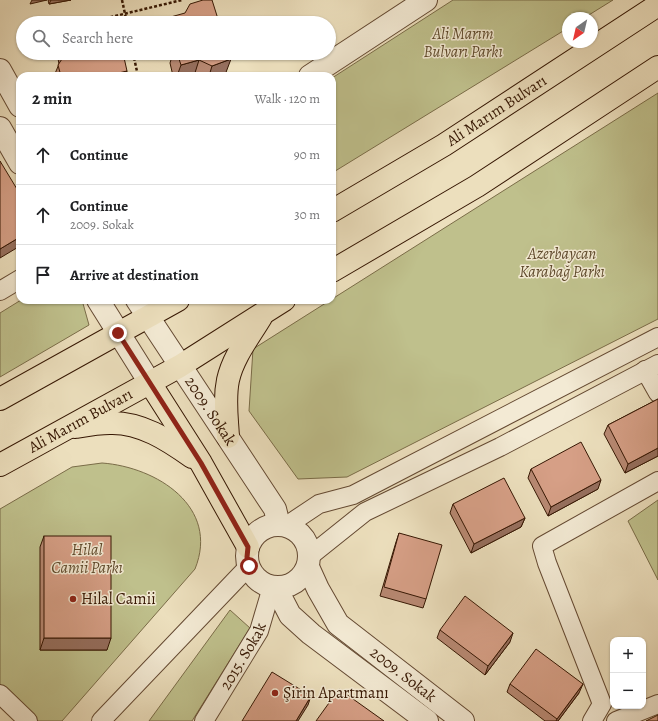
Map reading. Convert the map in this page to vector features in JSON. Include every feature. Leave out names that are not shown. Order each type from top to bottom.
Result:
[{"type":"main road","name":"Ali Marım Bulvarı","points":[[336,209],[444,145],[658,5]]},
{"type":"main road","points":[[336,269],[477,186],[658,67]]},
{"type":"main road","points":[[0,399],[118,333],[142,309],[162,304]]},
{"type":"main road","name":"Ali Marım Bulvarı","points":[[0,465],[180,366],[277,304]]},
{"type":"main road","points":[[228,437],[226,392],[231,369],[237,356],[264,312]]},
{"type":"main road","points":[[150,383],[200,462],[248,557]]},
{"type":"main road","points":[[66,428],[111,423],[135,427],[166,439],[200,462]]},
{"type":"street","points":[[336,59],[426,0]]},
{"type":"street","points":[[316,72],[334,60]]},
{"type":"street","points":[[0,70],[16,99]]},
{"type":"street","points":[[0,128],[16,156]]},
{"type":"street","points":[[0,291],[16,281]]},
{"type":"street","points":[[100,304],[150,383]]},
{"type":"street","name":"2009. Sokak","points":[[142,309],[276,509],[282,525]]},
{"type":"street","points":[[282,525],[319,504],[353,495],[658,337]]},
{"type":"street","points":[[248,557],[258,580],[274,587],[290,586],[297,581],[309,562],[365,512],[500,447],[651,367],[658,393]]},
{"type":"street","points":[[592,721],[602,704],[547,563],[542,546],[658,481]]},
{"type":"street","points":[[101,721],[248,557],[253,538],[260,531],[269,526],[282,525],[296,530],[303,537],[308,546],[309,562]]},
{"type":"street","name":"2009. Sokak","points":[[309,562],[318,590],[338,624],[463,721]]},
{"type":"street","name":"2009. Sokak","points":[[274,587],[290,615],[311,634],[427,721]]},
{"type":"street","name":"2015. Sokak","points":[[204,721],[256,637],[265,616],[274,587]]},
{"type":"street","points":[[0,694],[28,721]]},
{"type":"street","points":[[616,721],[658,704]]},
{"type":"path","points":[[122,0],[125,16]]},
{"type":"path","points":[[113,16],[182,0]]},
{"type":"path","points":[[135,60],[137,72]]},
{"type":"green space","name":"Ali Marım Bulvarı Parkı","points":[[453,0],[613,0],[594,12],[562,12],[562,32],[336,171],[336,75]]},
{"type":"green space","name":"Azerbaycan Karabağ Parkı","points":[[658,93],[658,319],[347,477],[298,479],[249,411],[253,349],[324,304],[336,304],[336,297]]},
{"type":"green space","points":[[16,303],[83,304],[89,325],[0,377],[0,313]]},
{"type":"green space","name":"Hilal Camii Parkı","points":[[102,463],[123,466],[143,473],[162,482],[178,494],[191,509],[199,527],[200,547],[195,569],[62,721],[37,721],[0,684],[0,509],[72,467]]},
{"type":"green space","points":[[658,500],[658,580],[628,521]]},
{"type":"green space","points":[[230,610],[250,628],[192,721],[149,721]]},
{"type":"building","points":[[203,0],[212,0],[217,16],[174,16],[185,13],[190,4]]},
{"type":"building","points":[[61,60],[125,60],[127,71],[60,72],[58,65]]},
{"type":"building","points":[[179,60],[199,60],[181,65]]},
{"type":"building","points":[[199,60],[228,60],[212,66]]},
{"type":"building","points":[[0,161],[16,187],[16,239],[0,249]]},
{"type":"building","points":[[658,399],[658,448],[628,464],[608,425]]},
{"type":"building","points":[[581,442],[601,480],[551,507],[531,469]]},
{"type":"building","points":[[504,478],[525,518],[474,544],[453,504]]},
{"type":"building","points":[[399,533],[442,545],[426,599],[384,587]]},
{"type":"building","name":"Hilal Camii","points":[[44,536],[111,536],[111,638],[44,638]]},
{"type":"building","points":[[465,596],[513,633],[488,666],[440,630]]},
{"type":"building","points":[[536,649],[583,684],[557,719],[510,684]]},
{"type":"building","name":"Şirin Apartmanı","points":[[272,672],[311,696],[296,721],[242,721]]},
{"type":"building","points":[[339,689],[384,721],[316,721]]},
{"type":"building","points":[[658,715],[658,721],[646,721]]},
{"type":"place","name":"Hilal Camii","points":[[73,599]]},
{"type":"place","name":"Şirin Apartmanı","points":[[275,693]]},
{"type":"route","points":[[118,333],[201,463],[248,547],[247,562],[249,566]]}]
